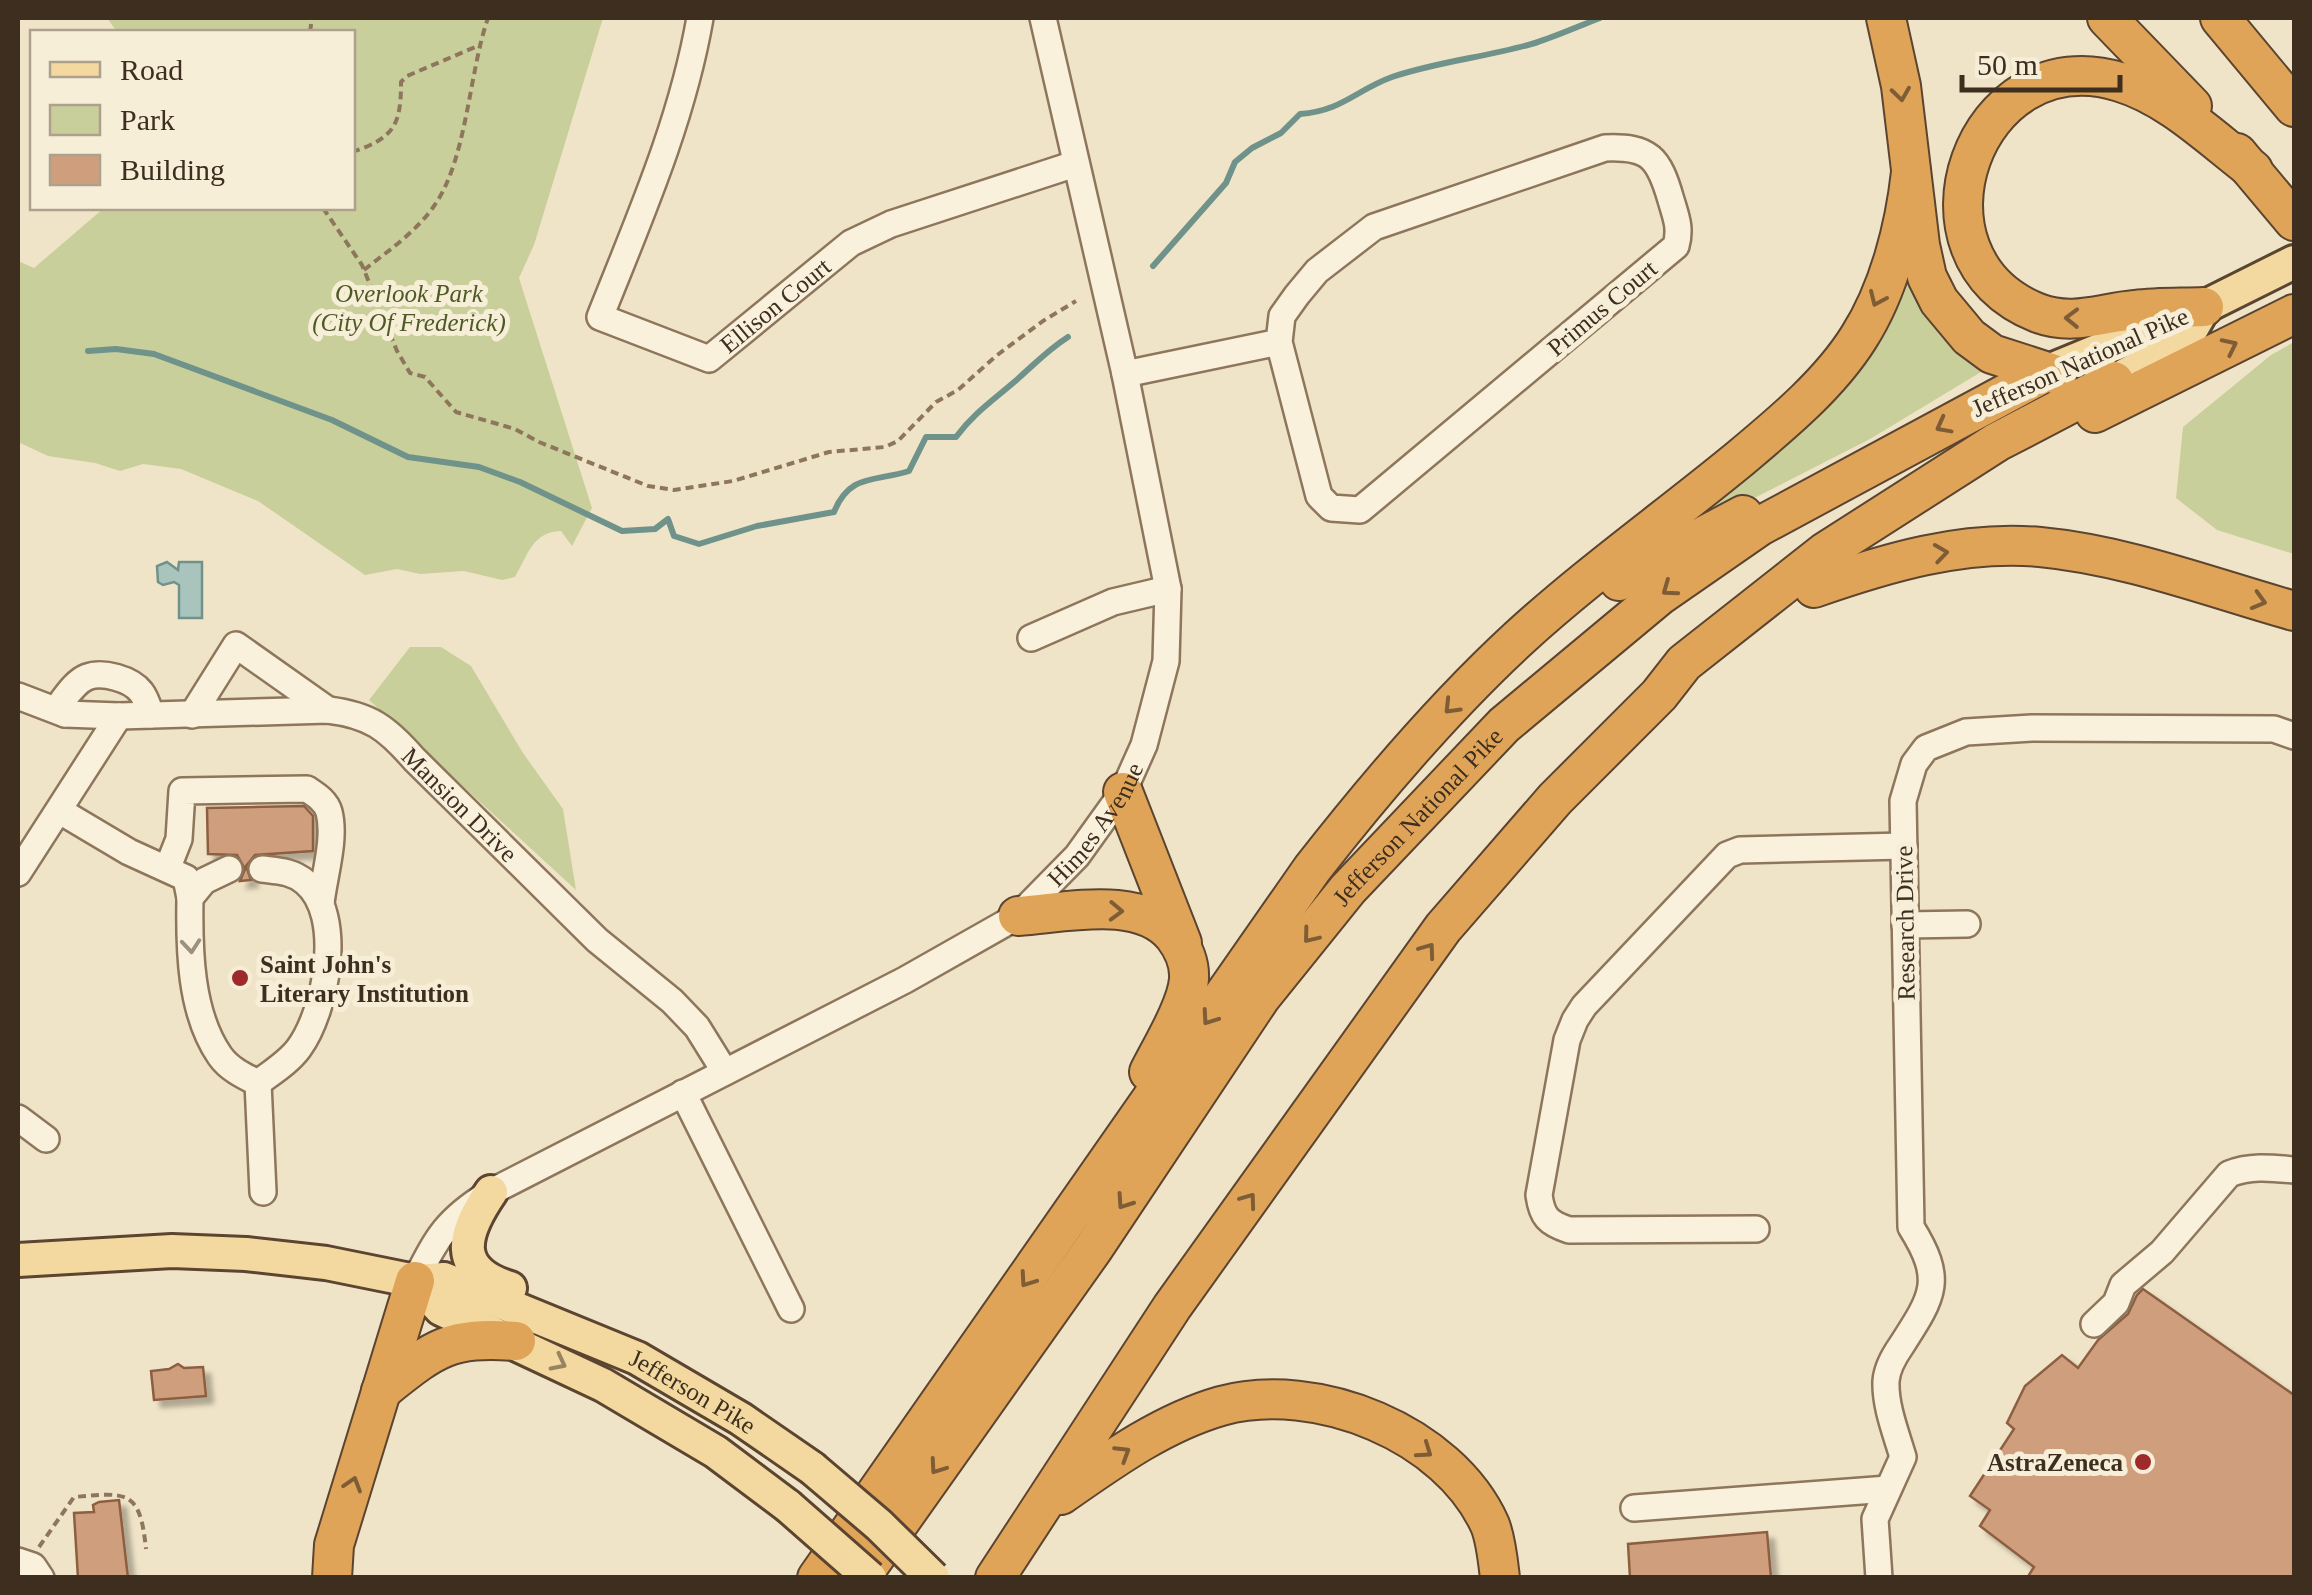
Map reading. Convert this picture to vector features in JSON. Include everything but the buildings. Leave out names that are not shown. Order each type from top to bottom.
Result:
[{"type":"highway","points":[[1886,18],[1901,86],[1923,261],[1938,301],[1969,337],[1992,354],[2075,380],[2114,382]]},
{"type":"highway","points":[[2107,18],[2253,170],[2294,221]]},
{"type":"highway","points":[[2220,18],[2294,108]]},
{"type":"highway","points":[[2204,307],[2132,310],[2077,320],[2036,312],[2013,299],[1993,281],[1967,236],[1962,210],[1969,158],[1989,124],[2018,97],[2067,78],[2093,77],[2119,82],[2158,100],[2253,170]]},
{"type":"highway","points":[[817,1576],[1324,854],[1384,777],[1520,638],[1761,441],[1816,390],[1860,337],[1882,290],[1907,207],[1910,172]]},
{"type":"highway","points":[[1659,694],[1692,678],[1946,498],[2027,450],[2285,319]]},
{"type":"highway","name":"Jefferson National Pike","points":[[860,1578],[1092,1249],[1261,997],[1348,888],[1504,725],[1660,596],[1760,526],[2046,372]]},
{"type":"highway","name":"Jefferson National Pike","points":[[995,1578],[1172,1307],[1444,928],[1555,800],[1684,664],[1824,552],[1997,442],[2114,382]]},
{"type":"highway","points":[[1520,638],[1720,526],[1901,448]]},
{"type":"highway","points":[[1814,588],[1936,553],[2037,546],[2112,559],[2294,611]]},
{"type":"highway","points":[[1103,1172],[1180,1008],[1189,980],[1184,950],[1123,792]]},
{"type":"highway","points":[[1018,916],[1107,910],[1140,912],[1166,926],[1184,950]]},
{"type":"highway","points":[[332,1578],[334,1545],[414,1281]]},
{"type":"highway","points":[[381,1392],[430,1353],[456,1341],[516,1341]]},
{"type":"highway","points":[[1043,1508],[1126,1449],[1187,1419],[1224,1406],[1275,1400],[1324,1403],[1378,1422],[1430,1452],[1464,1484],[1490,1526],[1500,1578]]},
{"type":"main road","name":"Jefferson National Pike","points":[[2046,372],[2204,307],[2294,262]]},
{"type":"main road","points":[[2114,382],[2184,344],[2204,307]]},
{"type":"main road","points":[[491,1192],[467,1235],[472,1264],[500,1286],[557,1304],[614,1329],[637,1358]]},
{"type":"main road","name":"Jefferson Pike","points":[[18,1260],[172,1251],[246,1254],[414,1281],[444,1279],[637,1358],[741,1420],[812,1468],[879,1525],[932,1578]]},
{"type":"main road","name":"Jefferson Pike","points":[[414,1281],[442,1309],[603,1385],[716,1452],[788,1506],[870,1578]]},
{"type":"street","name":"Ellison Court","points":[[700,18],[694,55],[667,150],[600,317],[709,359],[852,242],[892,224],[1075,164]]},
{"type":"street","name":"Himes Avenue","points":[[414,1281],[435,1242],[458,1212],[491,1192],[905,980],[1018,916],[1077,856],[1123,792],[1144,745],[1166,661],[1168,589],[1126,374],[1043,18]]},
{"type":"street","name":"Primus Court","points":[[1632,147],[1650,156],[1662,171],[1680,230],[1676,246],[1360,510],[1330,508],[1319,496],[1279,342],[1282,316],[1296,295],[1317,270],[1374,228],[1605,148],[1632,147]]},
{"type":"street","points":[[1126,374],[1279,342]]},
{"type":"street","points":[[1031,638],[1113,602],[1168,589]]},
{"type":"street","points":[[192,714],[236,645],[328,710]]},
{"type":"street","points":[[65,714],[63,700],[72,688],[88,677],[105,676],[122,679],[141,692],[152,715]]},
{"type":"street","name":"Mansion Drive","points":[[18,696],[65,714],[328,710],[353,713],[389,730],[414,760],[596,940],[672,1001],[697,1027],[726,1072]]},
{"type":"street","points":[[18,873],[119,716]]},
{"type":"street","name":"Research Drive","points":[[1888,1489],[1903,1457],[1889,1408],[1886,1379],[1894,1356],[1930,1298],[1932,1275],[1929,1257],[1911,1226],[1903,800],[1914,764],[1926,748],[1966,732],[2032,728],[2274,729],[2294,736]]},
{"type":"street","points":[[168,868],[179,840],[182,791],[307,788],[328,810],[330,831],[321,902]]},
{"type":"street","points":[[60,811],[128,852],[186,878],[194,980],[204,1024],[221,1058],[239,1074],[258,1083]]},
{"type":"street","points":[[1756,1229],[1570,1230],[1552,1224],[1541,1214],[1539,1195],[1567,1040],[1584,1006],[1727,855],[1740,850],[1904,846]]},
{"type":"street","points":[[190,898],[204,881],[229,869]]},
{"type":"street","points":[[258,1083],[299,1048],[324,990],[327,945],[326,916],[307,884],[289,872],[262,869]]},
{"type":"street","points":[[1904,925],[1967,924]]},
{"type":"street","points":[[258,1083],[263,1192]]},
{"type":"street","points":[[683,1093],[791,1309]]},
{"type":"street","points":[[18,1118],[46,1139]]},
{"type":"street","points":[[2094,1324],[2116,1303],[2123,1285],[2162,1252],[2229,1174],[2270,1167],[2294,1170]]},
{"type":"street","points":[[1634,1508],[1888,1489],[1875,1519],[1879,1578]]},
{"type":"street","points":[[27,1556],[41,1578]]},
{"type":"path","points":[[364,270],[408,236],[435,205],[448,177],[488,18]]},
{"type":"path","points":[[355,151],[388,133],[398,119],[402,109],[401,82],[407,76],[480,45]]},
{"type":"path","points":[[325,210],[364,270],[410,373],[425,377],[456,412],[515,429],[648,486],[674,490],[732,482],[830,452],[886,447],[898,442],[936,402],[958,390],[996,356],[1076,301]]},
{"type":"path","points":[[27,1556],[74,1497],[114,1494],[128,1496],[140,1510],[146,1548]]},
{"type":"green space","name":"Overlook Park (City Of Frederick)","points":[[107,18],[603,18],[534,245],[519,278],[592,508],[572,546],[561,531],[551,532],[532,546],[515,577],[502,580],[464,571],[420,574],[397,569],[365,575],[258,501],[181,469],[143,464],[120,471],[48,456],[18,442],[18,261],[34,268],[102,210],[355,210],[355,30],[116,30]]},
{"type":"green space","points":[[1902,258],[1983,366],[1981,372],[1870,439],[1629,562],[1718,489]]},
{"type":"green space","points":[[2294,342],[2294,554],[2217,530],[2176,498],[2183,427],[2271,355]]},
{"type":"green space","points":[[410,647],[441,647],[471,666],[523,753],[563,809],[576,890],[369,700]]},
{"type":"water","points":[[167,562],[178,570],[179,562],[202,562],[202,618],[179,618],[179,585],[158,582],[157,566]]},
{"type":"waterway","points":[[1153,266],[1226,183],[1235,162],[1281,133],[1300,114],[1338,104],[1392,77],[1535,43],[1600,18]]},
{"type":"waterway","points":[[88,351],[116,349],[154,354],[332,420],[408,457],[479,467],[520,482],[622,531],[655,529],[668,519],[674,536],[699,544],[757,526],[834,512],[840,499],[856,485],[909,471],[926,437],[956,437],[983,408],[1068,337]]},
{"type":"place","name":"Saint John's Literary Institution","points":[[240,978]]},
{"type":"place","name":"AstraZeneca","points":[[2143,1462]]}]
